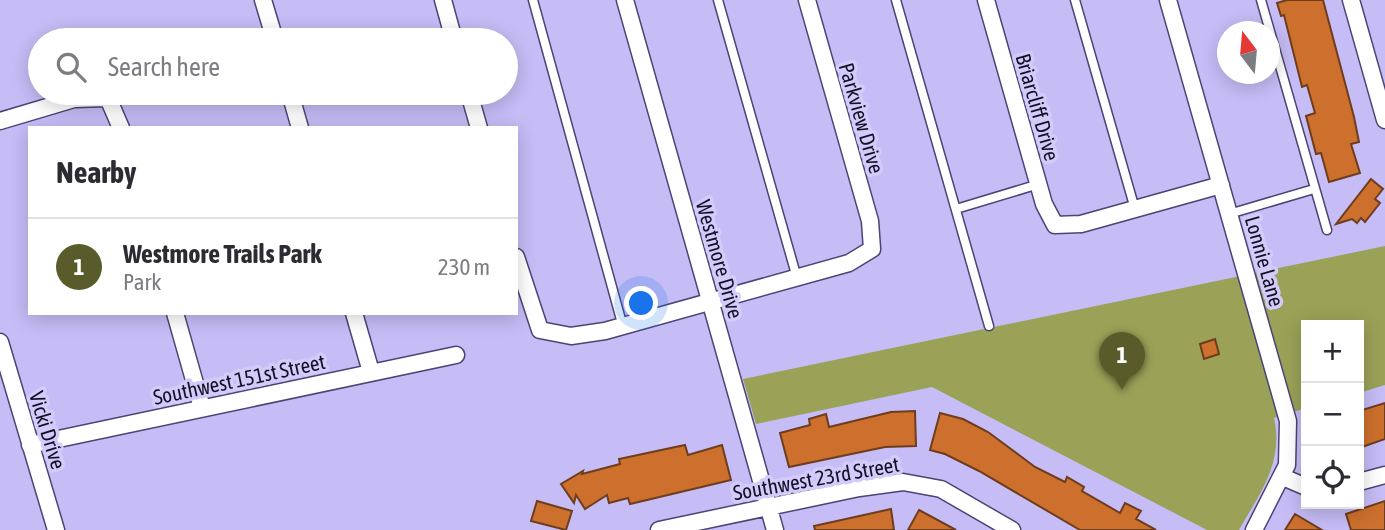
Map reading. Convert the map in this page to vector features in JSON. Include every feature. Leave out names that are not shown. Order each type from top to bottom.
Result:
[{"type":"street","points":[[263,0],[271,28]]},
{"type":"street","points":[[443,0],[451,28]]},
{"type":"street","name":"Westmore Drive","points":[[625,0],[775,530]]},
{"type":"street","name":"Parkview Drive","points":[[797,278],[849,263],[872,249],[870,221],[807,0]]},
{"type":"street","name":"Briarcliff Drive","points":[[986,0],[1038,184],[1055,225],[1081,224],[1135,209]]},
{"type":"street","name":"Lonnie Lane","points":[[1168,0],[1288,421],[1290,450],[1283,477],[1254,530]]},
{"type":"street","points":[[1351,0],[1385,120]]},
{"type":"street","points":[[0,121],[54,105]]},
{"type":"street","points":[[111,105],[120,126]]},
{"type":"street","points":[[293,105],[299,126]]},
{"type":"street","points":[[472,105],[478,126]]},
{"type":"street","points":[[1135,209],[1222,185]]},
{"type":"street","points":[[518,263],[540,330],[571,336],[623,327],[797,278]]},
{"type":"street","points":[[176,315],[202,408]]},
{"type":"street","points":[[355,315],[371,372]]},
{"type":"street","name":"Vicki Drive","points":[[0,342],[56,530]]},
{"type":"street","name":"Southwest 151st Street","points":[[30,445],[456,355]]},
{"type":"street","points":[[1364,481],[1385,475]]},
{"type":"street","points":[[1283,477],[1301,485]]},
{"type":"street","name":"Southwest 23rd Street","points":[[659,530],[683,528],[885,483],[913,482],[941,489],[1013,530]]},
{"type":"lane","points":[[533,0],[623,327]]},
{"type":"lane","points":[[718,0],[797,278]]},
{"type":"lane","points":[[896,0],[989,326]]},
{"type":"lane","points":[[1075,0],[1135,209]]},
{"type":"lane","points":[[1261,0],[1328,230]]},
{"type":"lane","points":[[956,209],[1038,184]]},
{"type":"lane","points":[[1229,214],[1314,189]]},
{"type":"green space","points":[[1385,246],[1385,385],[1364,391],[1364,320],[1301,320],[1301,410],[1274,418],[1276,449],[1273,463],[1262,490],[1239,530],[1207,530],[932,387],[756,424],[743,379]]},
{"type":"building","points":[[1287,0],[1323,0],[1354,117],[1359,142],[1351,144],[1360,173],[1329,182],[1321,153],[1316,154],[1306,116],[1315,113],[1307,85],[1302,87],[1284,15],[1281,16],[1277,3]]},
{"type":"building","points":[[1371,179],[1383,189],[1375,199],[1380,203],[1365,222],[1361,218],[1357,223],[1352,219],[1336,224]]},
{"type":"building","points":[[1215,339],[1219,354],[1204,359],[1200,344]]},
{"type":"building","points":[[1385,403],[1385,439],[1364,446],[1364,446],[1364,409]]},
{"type":"building","points":[[915,411],[916,446],[885,447],[789,467],[780,433],[810,425],[809,419],[826,414],[829,427],[891,412]]},
{"type":"building","points":[[940,413],[963,419],[988,432],[1035,467],[1065,482],[1067,477],[1084,487],[1082,491],[1120,513],[1125,503],[1141,511],[1136,519],[1156,530],[1080,530],[979,471],[945,454],[930,450]]},
{"type":"building","points":[[685,445],[688,455],[722,445],[731,480],[630,504],[628,498],[609,503],[607,495],[585,509],[576,495],[574,503],[561,484],[583,471],[582,474],[620,464],[619,459]]},
{"type":"building","points":[[537,501],[572,511],[566,530],[531,521]]},
{"type":"building","points":[[1385,501],[1385,530],[1351,530],[1346,514]]},
{"type":"building","points":[[891,509],[894,530],[815,530],[814,526]]},
{"type":"building","points":[[919,510],[956,530],[908,530]]},
{"type":"building","points":[[1295,514],[1322,530],[1285,530]]},
{"type":"place","name":"Westmore Trails Park","points":[[1122,390]]}]
